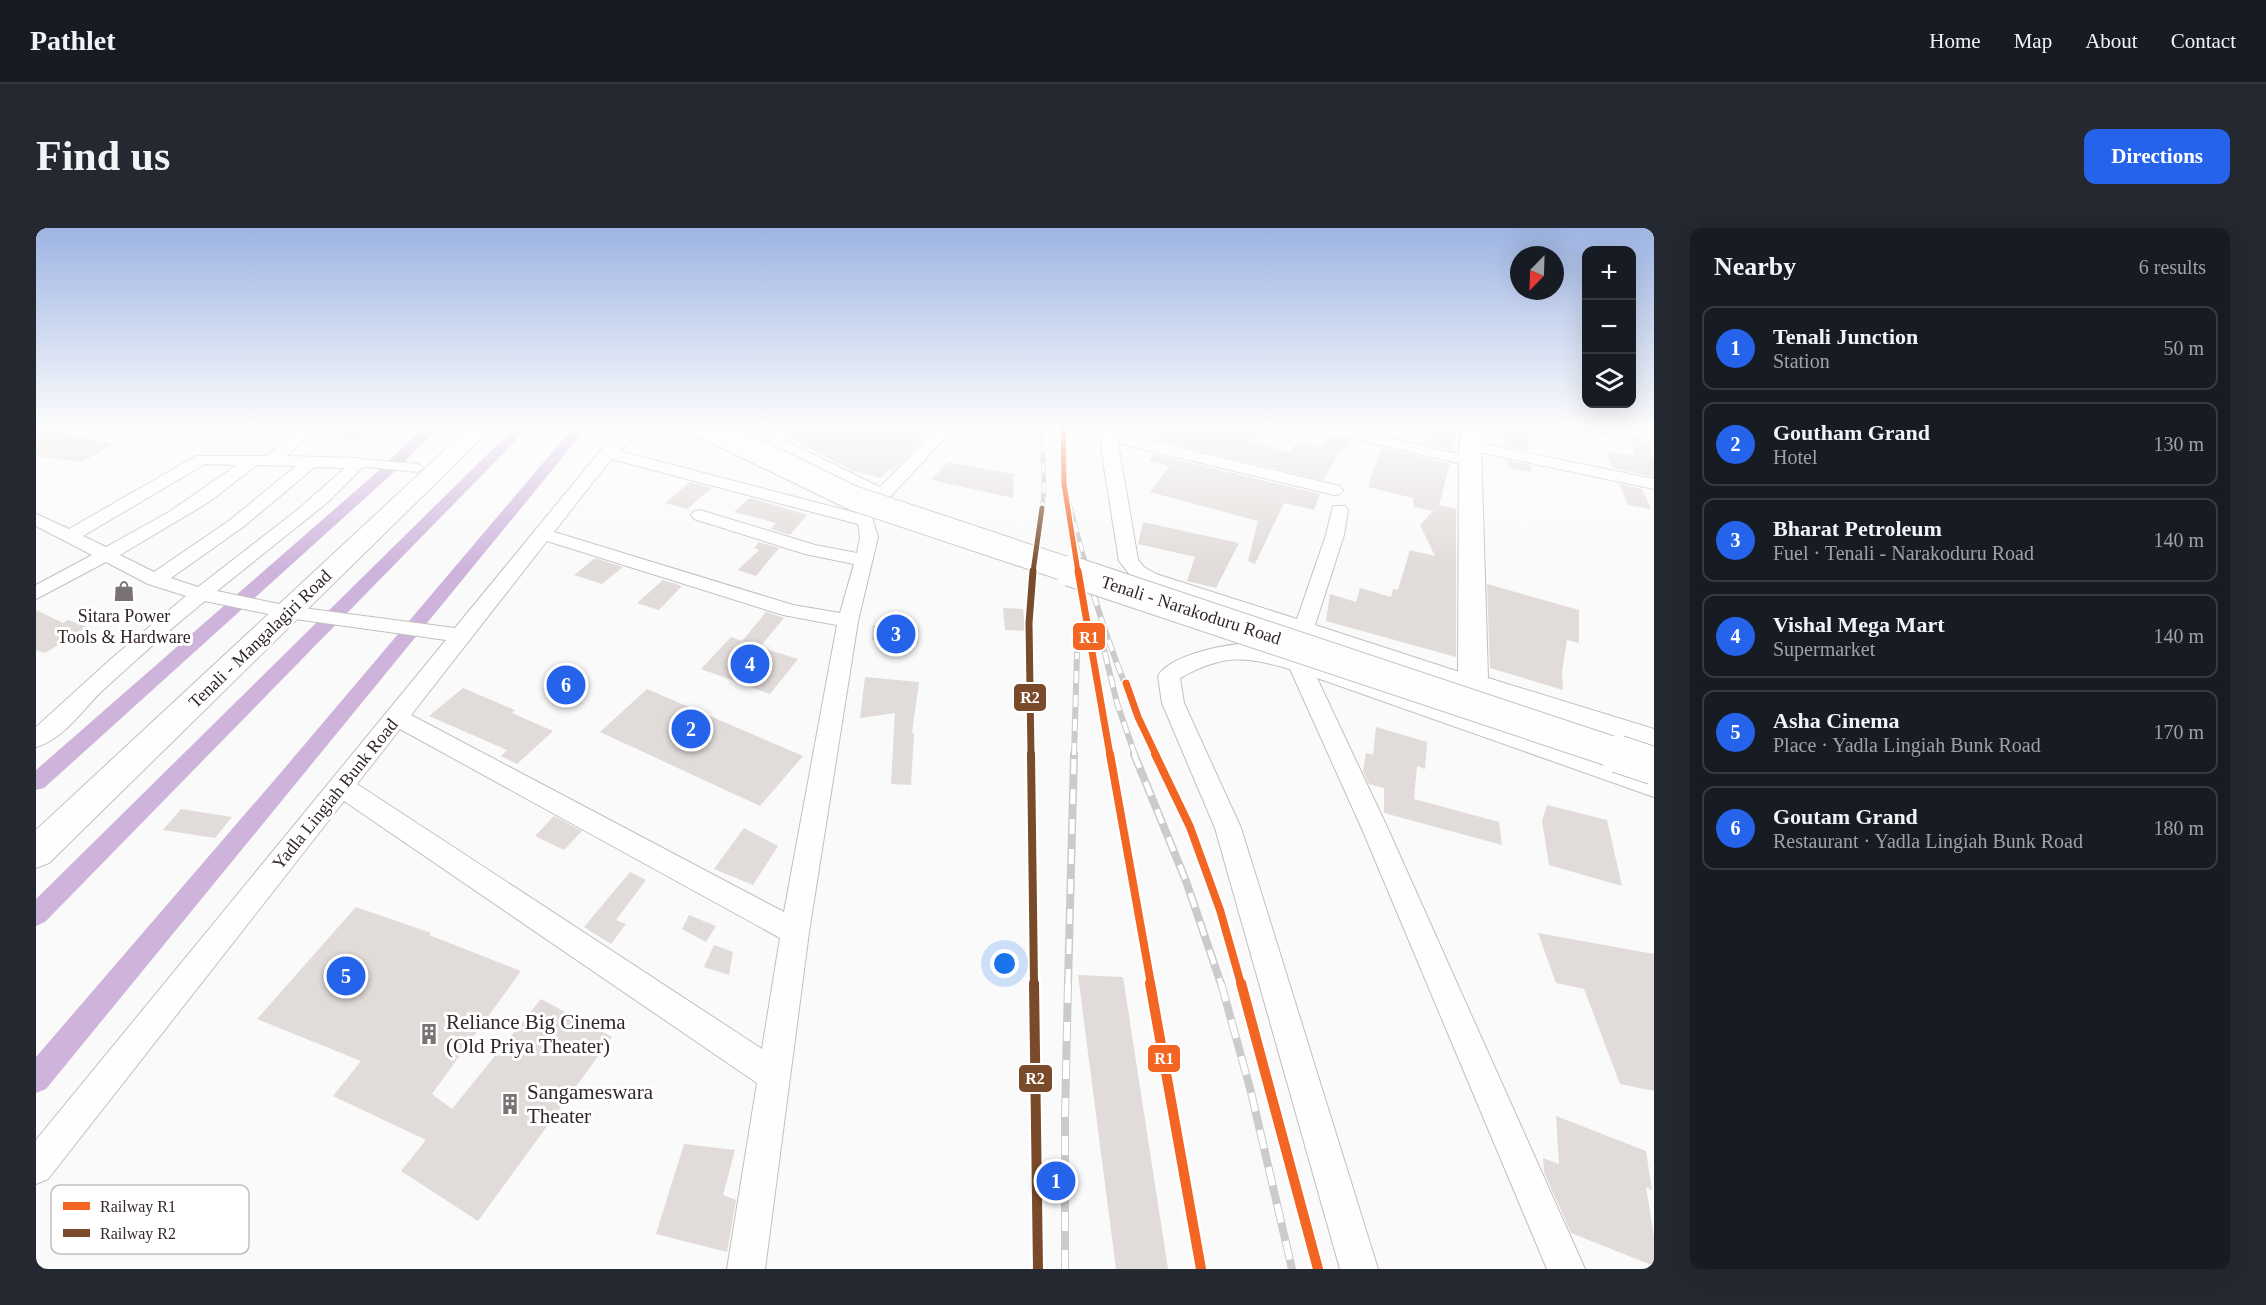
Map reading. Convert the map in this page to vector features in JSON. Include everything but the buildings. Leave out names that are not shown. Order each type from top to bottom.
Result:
[{"type":"main road","name":"Tenali - Mangalagiri Road","points":[[36,853],[277,609],[404,474]]},
{"type":"main road","name":"Tenali - Mangalagiri Road","points":[[36,823],[429,474]]},
{"type":"main road","name":"Tenali - Narakoduru Road","points":[[802,474],[853,498],[1654,766]]},
{"type":"main road","points":[[1471,474],[1473,684],[1654,741]]},
{"type":"street","points":[[69,536],[142,496],[175,474]]},
{"type":"street","points":[[36,593],[211,492],[235,474]]},
{"type":"street","points":[[155,580],[229,531],[297,474]]},
{"type":"street","points":[[41,729],[280,535],[351,474]]},
{"type":"street","name":"Yadla Lingiah Bunk Road","points":[[36,1167],[591,474]]},
{"type":"street","points":[[685,474],[866,521]]},
{"type":"street","points":[[835,474],[882,495]]},
{"type":"street","points":[[746,1269],[795,932],[848,621],[866,560],[869,537],[866,521],[882,495],[903,474]]},
{"type":"street","points":[[1113,474],[1129,561],[1137,571],[1149,578],[1473,684]]},
{"type":"street","points":[[1271,474],[1334,490]]},
{"type":"street","points":[[1610,474],[1654,483]]},
{"type":"street","points":[[1304,628],[1335,535],[1339,510]]},
{"type":"street","points":[[700,515],[812,550],[866,560]]},
{"type":"street","points":[[36,519],[155,580],[207,595],[277,609],[461,635]]},
{"type":"street","points":[[543,534],[790,611],[848,621]]},
{"type":"street","points":[[1359,1269],[1228,828],[1173,703],[1168,682],[1169,676],[1173,672],[1213,656],[1239,651],[1299,664],[1654,788]]},
{"type":"street","points":[[1299,664],[1375,829],[1566,1269]]},
{"type":"street","points":[[396,717],[795,932]]},
{"type":"street","points":[[341,786],[774,1076]]},
{"type":"waterway","points":[[36,782],[384,474]]},
{"type":"waterway","points":[[36,915],[476,474]]},
{"type":"waterway","points":[[36,1079],[542,474]]},
{"type":"railway","points":[[1033,572],[1044,492],[1043,474]]},
{"type":"railway","points":[[1064,484],[1088,572]]},
{"type":"railway","points":[[1031,755],[1029,623],[1033,571]]},
{"type":"railway","points":[[1087,571],[1117,664],[1156,755]]},
{"type":"railway","points":[[1099,629],[1117,703],[1135,755]]},
{"type":"railway","points":[[1074,755],[1077,653]]},
{"type":"railway","points":[[1031,754],[1034,984]]},
{"type":"railway","points":[[1068,984],[1074,754]]},
{"type":"railway","points":[[1134,754],[1186,881],[1221,984]]},
{"type":"railway","points":[[1155,754],[1190,827],[1220,910],[1241,984]]},
{"type":"railway","points":[[1034,983],[1038,1269]]},
{"type":"railway","points":[[1065,1269],[1068,983]]},
{"type":"railway","points":[[1221,983],[1251,1092],[1292,1269]]},
{"type":"railway","points":[[1241,983],[1318,1269]]},
{"type":"rail line","name":"R1","points":[[1064,474],[1070,528],[1201,1269]]},
{"type":"rail line","name":"R2","points":[[1038,1269],[1029,623],[1042,508]]},
{"type":"rail line","name":"R1","points":[[1126,683],[1138,717],[1190,827],[1220,910],[1261,1053],[1318,1269]]},
{"type":"place","name":"Sitara Power Tools & Hardware","points":[[124,591]]},
{"type":"place","name":"Bharat Petroleum","points":[[896,634]]},
{"type":"place","name":"Vishal Mega Mart","points":[[750,664]]},
{"type":"place","name":"Goutam Grand","points":[[566,685]]},
{"type":"place","name":"Goutham Grand","points":[[691,729]]},
{"type":"place","name":"Asha Cinema","points":[[346,976]]},
{"type":"place","name":"Reliance Big Cinema (Old Priya Theater)","points":[[429,1034]]},
{"type":"place","name":"Sangameswara Theater","points":[[510,1104]]},
{"type":"place","name":"Tenali Junction","points":[[1056,1181]]}]
